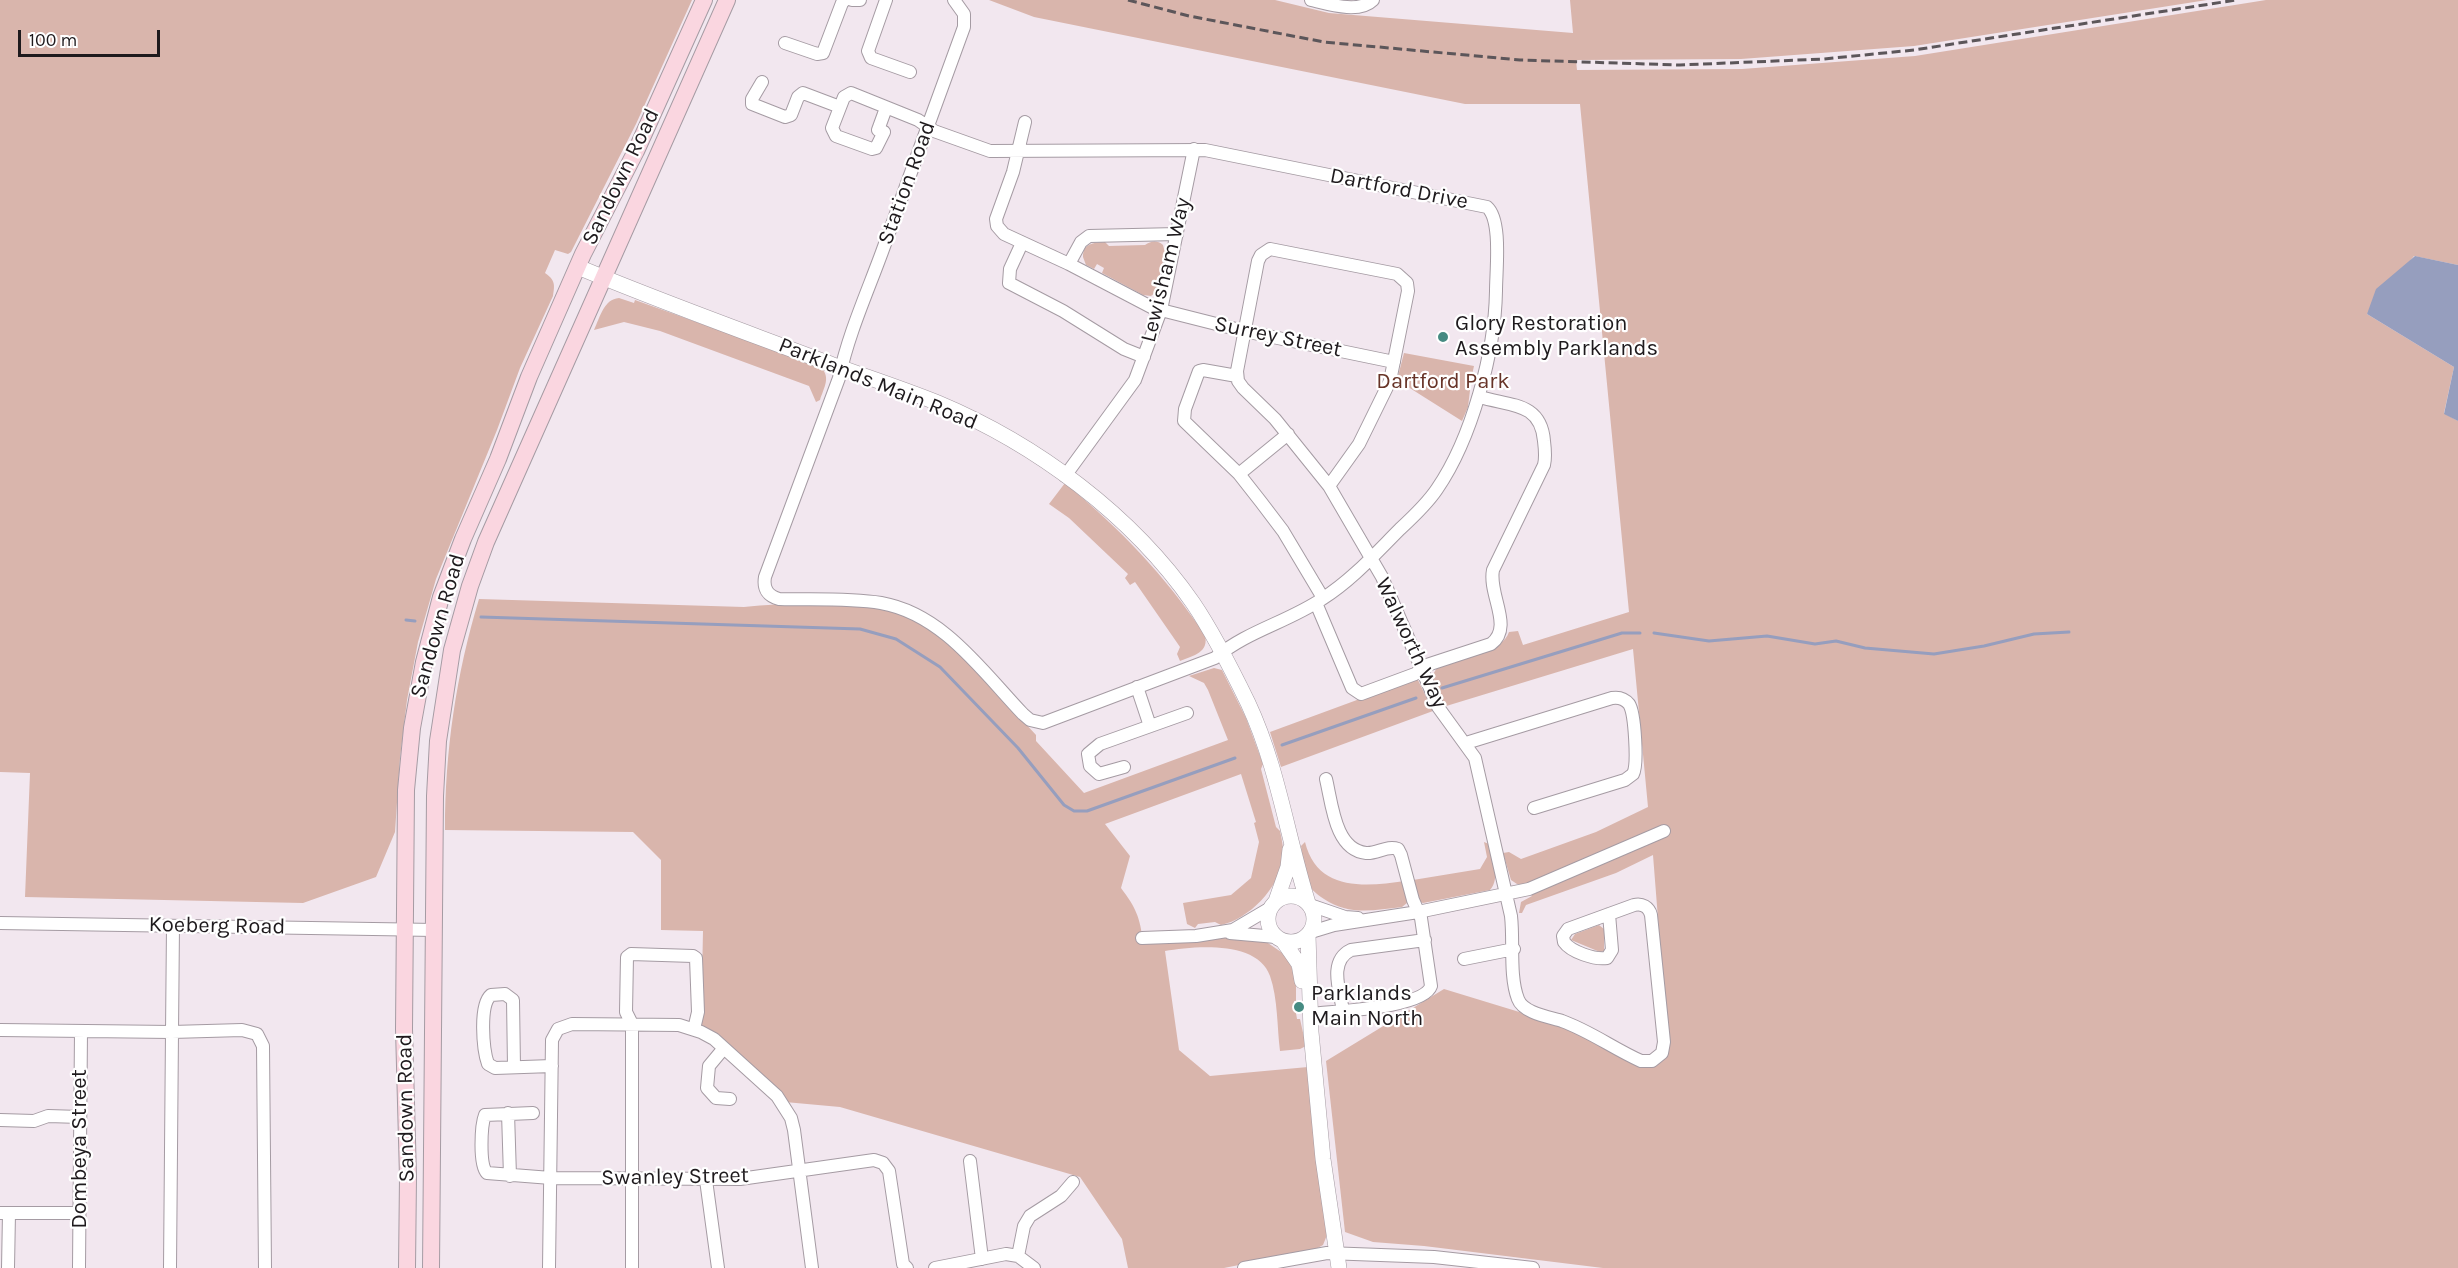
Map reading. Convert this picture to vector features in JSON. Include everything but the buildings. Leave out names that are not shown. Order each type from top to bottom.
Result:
[{"type":"main road","name":"Sandown Road","points":[[407,1268],[404,929],[406,790],[412,728],[424,662],[441,597],[529,377],[578,267],[636,151],[704,0]]},
{"type":"main road","name":"Sandown Road","points":[[431,1268],[435,796],[438,741],[446,682],[458,627],[486,542],[727,0]]},
{"type":"street","points":[[785,43],[817,54],[823,53],[845,0]]},
{"type":"street","points":[[852,0],[860,0]]},
{"type":"street","points":[[886,0],[868,51],[869,55],[871,58],[910,72]]},
{"type":"street","name":"Station Road","points":[[800,483],[841,368],[844,353],[964,27],[964,14],[954,0]]},
{"type":"street","points":[[1311,0],[1332,5],[1360,7],[1373,0]]},
{"type":"street","points":[[762,82],[752,99],[752,104],[785,117],[791,115],[798,97],[804,93],[840,107],[832,128],[834,134],[872,149],[879,145],[884,132],[878,130],[886,108]]},
{"type":"street","name":"Dartford Drive","points":[[800,483],[765,577],[765,589],[771,596],[779,599],[871,602],[917,615],[950,637],[1023,714],[1036,723],[1043,723],[1215,658],[1250,635],[1287,620],[1319,601],[1357,573],[1438,489],[1472,419],[1480,397],[1496,308],[1496,221],[1490,210],[1478,204],[1194,149],[1018,153],[979,148],[934,131],[928,126],[886,108],[887,106],[851,93],[844,96],[840,107]]},
{"type":"street","points":[[1018,153],[1025,122]]},
{"type":"street","name":"Lewisham Way","points":[[1065,476],[1136,380],[1161,310],[1194,149]]},
{"type":"street","name":"Surrey Street","points":[[1018,153],[996,223],[1001,232],[1070,264],[1141,303],[1161,310],[1244,331],[1394,362]]},
{"type":"street","points":[[1070,264],[1081,242],[1089,236],[1177,234]]},
{"type":"street","points":[[1022,243],[1010,269],[1008,276],[1010,284],[1063,311],[1124,349],[1144,357]]},
{"type":"street","points":[[1329,486],[1359,444],[1390,381],[1408,287],[1405,280],[1397,274],[1274,249],[1267,250],[1258,261],[1237,376],[1199,371],[1183,415],[1184,421],[1239,474],[1283,531],[1319,601],[1355,692],[1364,694],[1421,670],[1427,665],[1491,644],[1500,634],[1501,620],[1491,587],[1493,570],[1545,461],[1543,429],[1535,414],[1480,397]]},
{"type":"street","name":"Parklands Main Road","points":[[578,267],[966,416],[1016,443],[1101,504],[1164,567],[1193,603],[1248,703],[1264,744],[1309,904]]},
{"type":"street","name":"Walworth Way","points":[[1237,376],[1243,388],[1288,434],[1329,486],[1382,577],[1438,707],[1466,743],[1475,759],[1484,788],[1507,895],[1514,949],[1516,994],[1524,1007],[1572,1025],[1641,1061],[1652,1061],[1662,1053],[1664,1042],[1651,915],[1648,908],[1638,904],[1609,914]]},
{"type":"street","points":[[1239,474],[1288,434]]},
{"type":"street","points":[[1137,687],[1150,726]]},
{"type":"street","points":[[1466,743],[1612,698],[1621,698],[1627,702],[1632,711],[1636,762],[1633,774],[1625,780],[1534,808]]},
{"type":"street","points":[[1124,767],[1099,774],[1090,766],[1088,754],[1100,744],[1187,713]]},
{"type":"street","points":[[1312,1014],[1406,1003],[1426,995],[1431,986],[1425,940],[1398,849],[1393,847],[1369,854],[1348,845],[1340,833],[1326,779]]},
{"type":"street","name":"Parklands Main Road","points":[[1274,904],[1284,881],[1290,852],[1284,810]]},
{"type":"street","points":[[1142,938],[1242,932],[1297,942],[1310,933],[1529,889],[1664,831]]},
{"type":"street","points":[[1212,934],[1233,930],[1274,904],[1292,896],[1345,917],[1380,918]]},
{"type":"street","points":[[1274,904],[1268,923],[1299,964],[1311,1032],[1323,1159],[1337,1261]]},
{"type":"street","points":[[1309,904],[1314,916],[1310,933],[1311,1032]]},
{"type":"street","points":[[1609,914],[1612,950],[1607,958],[1600,959],[1565,945],[1563,936],[1568,929],[1609,914]]},
{"type":"street","name":"Koeberg Road","points":[[0,923],[435,930]]},
{"type":"street","points":[[170,1268],[173,926]]},
{"type":"street","points":[[1343,1011],[1337,970],[1344,954],[1351,950],[1425,940]]},
{"type":"street","points":[[1464,959],[1514,949]]},
{"type":"street","points":[[632,1268],[632,1024],[626,1012],[627,957],[631,954],[693,956],[696,958],[698,1012],[694,1029]]},
{"type":"street","points":[[514,1067],[513,1000],[505,994],[491,995],[484,1004],[485,1057],[488,1064],[495,1068],[552,1066]]},
{"type":"street","points":[[549,1268],[552,1040],[558,1029],[572,1024],[632,1024],[680,1025],[694,1029],[714,1039],[777,1096],[791,1118],[794,1130],[812,1268]]},
{"type":"street","points":[[0,1030],[172,1032],[242,1030],[257,1034],[263,1046],[265,1268]]},
{"type":"street","name":"Dombeya Street","points":[[79,1268],[81,1030]]},
{"type":"street","points":[[724,1048],[709,1066],[707,1088],[716,1098],[730,1099]]},
{"type":"street","name":"Swanley Street","points":[[508,1113],[492,1113],[484,1118],[482,1166],[483,1170],[491,1175],[551,1178],[740,1179],[874,1160],[883,1163],[889,1171],[903,1264],[907,1268]]},
{"type":"street","points":[[510,1176],[508,1113],[533,1113]]},
{"type":"street","points":[[0,1120],[34,1121],[48,1116],[80,1117]]},
{"type":"street","points":[[970,1161],[982,1259]]},
{"type":"street","points":[[706,1180],[718,1268]]},
{"type":"street","points":[[1018,1256],[1024,1226],[1030,1216],[1061,1196],[1073,1182]]},
{"type":"street","points":[[8,1268],[4,1213],[79,1213]]},
{"type":"street","points":[[1244,1268],[1327,1253],[1337,1261],[1433,1262],[1532,1268]]},
{"type":"street","points":[[935,1268],[1006,1254],[1018,1256],[1034,1268]]},
{"type":"green space","points":[[0,0],[692,0],[636,124],[571,252],[568,254],[555,250],[545,273],[553,283],[553,296],[520,368],[436,579],[418,642],[407,700],[395,832],[376,877],[303,903],[25,897],[30,773],[0,772]]},
{"type":"green space","points":[[989,0],[1275,0],[1329,13],[1573,33],[1570,0],[2207,0],[1914,46],[1741,59],[1576,60],[1577,70],[1742,69],[1915,56],[2266,0],[2458,0],[2458,265],[2414,256],[2367,314],[2454,367],[2444,413],[2458,421],[2458,1268],[1603,1268],[1373,1242],[1345,1232],[1326,1061],[1444,989],[1575,1029],[1641,1066],[1647,1067],[1660,1063],[1667,1052],[1653,855],[1616,873],[1526,905],[1522,913],[1519,913],[1521,902],[1532,896],[1529,884],[1517,884],[1511,880],[1503,853],[1509,852],[1521,859],[1596,832],[1648,807],[1633,649],[1443,707],[1433,682],[1433,676],[1438,667],[1489,650],[1505,639],[1509,632],[1518,631],[1523,645],[1629,612],[1580,104],[1465,104],[1034,17]]},
{"type":"green space","points":[[1105,242],[1109,246],[1145,245],[1154,242],[1163,245],[1165,253],[1156,292],[1151,296],[1143,295],[1102,273],[1104,268],[1097,264],[1094,269],[1086,265],[1083,252],[1087,246]]},
{"type":"green space","points":[[619,298],[634,303],[635,300],[819,366],[826,378],[820,400],[816,402],[809,386],[660,331],[624,322],[594,330],[606,305]]},
{"type":"green space","name":"Dartford Park","points":[[1404,353],[1474,366],[1472,375],[1466,374],[1465,381],[1471,382],[1468,407],[1462,421],[1397,380]]},
{"type":"green space","points":[[1065,483],[1105,518],[1157,572],[1205,635],[1203,650],[1180,661],[1177,654],[1180,647],[1135,582],[1130,585],[1125,578],[1128,574],[1069,518],[1049,504]]},
{"type":"green space","points":[[479,599],[744,607],[812,603],[861,606],[906,616],[933,629],[954,647],[1036,735],[1036,741],[1084,793],[1228,740],[1204,683],[1189,676],[1214,668],[1222,670],[1246,718],[1263,764],[1261,769],[1276,827],[1281,834],[1283,859],[1276,881],[1269,891],[1252,909],[1232,922],[1221,925],[1215,922],[1198,924],[1195,928],[1187,924],[1183,903],[1231,895],[1251,878],[1259,842],[1254,823],[1256,822],[1241,774],[1105,824],[1130,856],[1121,888],[1136,913],[1143,942],[1193,941],[1241,936],[1262,939],[1287,956],[1296,979],[1296,1001],[1294,1001],[1306,1046],[1300,1049],[1280,1051],[1275,994],[1270,976],[1263,964],[1253,956],[1224,948],[1208,947],[1165,951],[1179,1050],[1210,1076],[1308,1067],[1327,1235],[1323,1245],[1314,1250],[1224,1268],[1128,1268],[1122,1239],[1080,1177],[840,1107],[785,1102],[701,1026],[703,931],[661,930],[661,860],[633,832],[445,830],[447,771],[453,713],[464,656]]},
{"type":"green space","points":[[1414,679],[1418,680],[1433,711],[1281,767],[1270,732]]},
{"type":"green space","points":[[1305,842],[1311,858],[1320,870],[1331,877],[1359,884],[1405,881],[1407,903],[1402,907],[1352,910],[1324,899],[1313,890],[1306,878],[1301,846]]},
{"type":"green space","points":[[1484,842],[1489,844],[1495,868],[1495,880],[1490,890],[1420,902],[1413,880],[1480,869],[1487,857]]},
{"type":"green space","points":[[1599,925],[1604,929],[1604,951],[1600,952],[1571,940],[1575,934]]},
{"type":"water","points":[[2415,256],[2458,265],[2458,421],[2444,414],[2454,367],[2367,314],[2376,289]]},
{"type":"waterway","points":[[481,617],[860,629],[896,639],[940,667],[1018,748],[1064,805],[1074,811],[1087,811],[1235,758]]},
{"type":"waterway","points":[[406,620],[415,621]]},
{"type":"waterway","points":[[1654,633],[1709,641],[1767,636],[1815,644],[1836,641],[1865,648],[1934,654],[1984,646],[2034,634],[2069,632]]},
{"type":"waterway","points":[[1442,688],[1622,633],[1640,633]]},
{"type":"waterway","points":[[1282,745],[1416,698]]},
{"type":"railway","points":[[1128,0],[1189,16],[1324,42],[1520,60],[1680,65],[1824,59],[1914,50],[2236,0]]},
{"type":"place","name":"Glory Restoration Assembly Parklands","points":[[1443,337]]},
{"type":"place","name":"Parklands Main North","points":[[1299,1007]]}]
